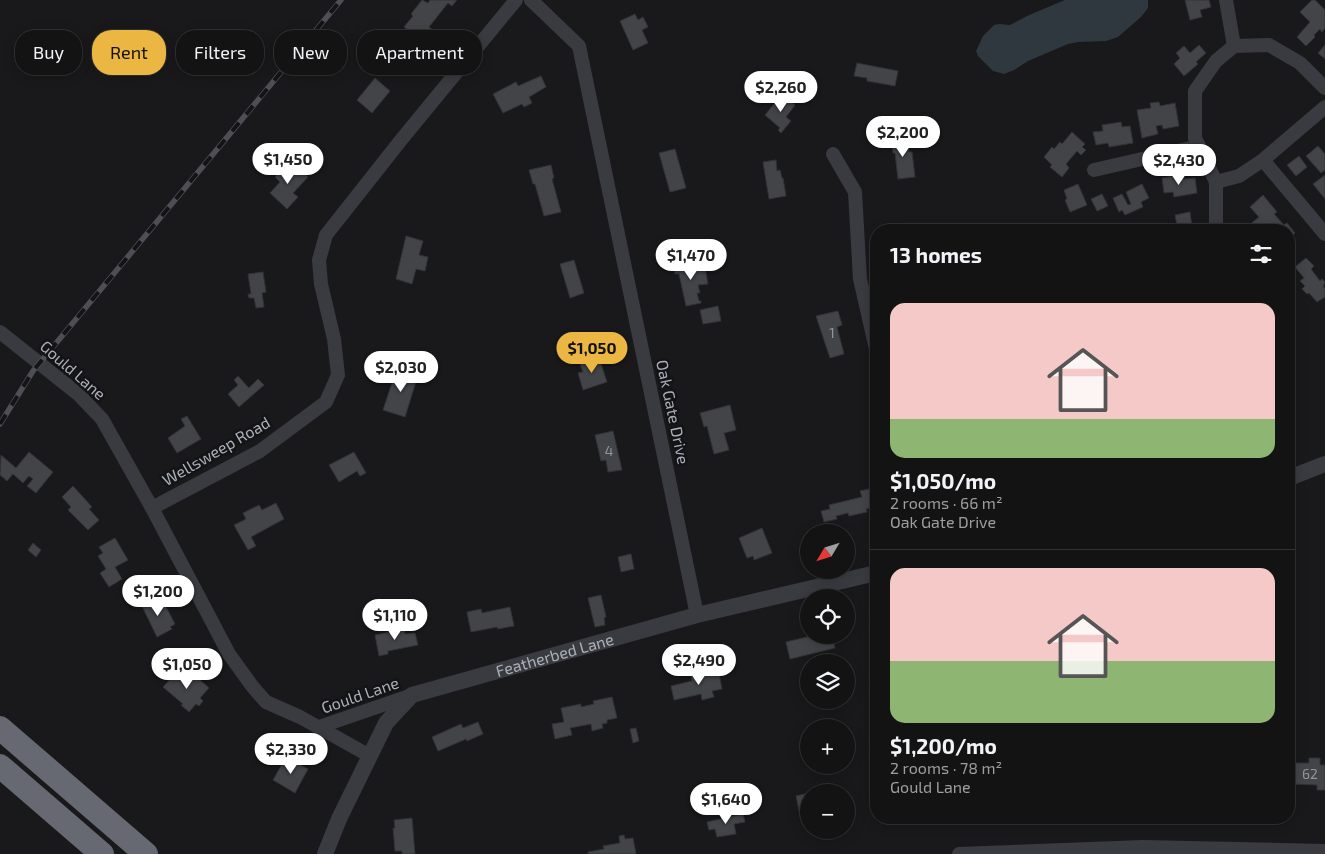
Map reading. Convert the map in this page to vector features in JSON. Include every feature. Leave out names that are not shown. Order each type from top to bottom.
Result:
[{"type":"highway","points":[[0,728],[146,854]]},
{"type":"highway","points":[[0,766],[102,854]]},
{"type":"street","name":"Wellsweep Road","points":[[152,508],[260,451],[326,402],[338,375],[334,339],[321,284],[319,260],[326,235],[516,0]]},
{"type":"street","name":"Oak Gate Drive","points":[[531,0],[579,46],[697,615]]},
{"type":"street","points":[[1226,0],[1234,46]]},
{"type":"street","points":[[1216,224],[1216,182],[1195,138],[1194,91],[1216,60],[1234,46],[1269,45],[1300,63],[1325,88]]},
{"type":"street","points":[[1216,182],[1239,176],[1263,160],[1325,107]]},
{"type":"street","points":[[1094,170],[1199,146]]},
{"type":"street","points":[[833,154],[855,192],[860,280],[870,323]]},
{"type":"street","points":[[1263,160],[1325,234]]},
{"type":"street","name":"Gould Lane","points":[[0,332],[78,394],[102,419],[152,508],[229,654],[252,686],[266,702],[319,727],[370,756]]},
{"type":"street","points":[[1295,476],[1325,464]]},
{"type":"street","name":"Featherbed Lane","points":[[412,695],[697,615],[870,573]]},
{"type":"street","name":"Gould Lane","points":[[319,727],[412,695]]},
{"type":"street","points":[[325,854],[339,819],[386,724],[412,695]]},
{"type":"street","points":[[959,854],[1143,848],[1196,851],[1325,851]]},
{"type":"shaded area","points":[[1065,0],[1148,0],[1148,8],[1141,17],[1118,37],[1106,41],[1068,44],[1028,61],[1004,74],[993,71],[978,56],[976,51],[983,36],[994,25],[1010,25]]},
{"type":"building","points":[[422,0],[428,3],[430,0],[457,0],[452,6],[448,3],[429,27],[433,30],[408,30],[404,27],[413,16],[411,14]]},
{"type":"building","points":[[1185,0],[1209,0],[1211,7],[1200,10],[1202,17],[1190,20]]},
{"type":"building","points":[[1312,0],[1315,0],[1325,10],[1325,28],[1322,32],[1320,29],[1306,46],[1297,37],[1310,22],[1300,12]]},
{"type":"building","points":[[635,14],[638,20],[643,17],[648,27],[642,30],[648,43],[633,50],[620,21]]},
{"type":"building","points":[[1199,45],[1206,53],[1196,62],[1198,64],[1184,76],[1174,64],[1180,58],[1176,53],[1184,46],[1190,53]]},
{"type":"building","points":[[1325,45],[1325,59],[1318,53]]},
{"type":"building","points":[[857,63],[898,71],[895,86],[867,81],[867,78],[854,76]]},
{"type":"building","points":[[541,76],[546,87],[529,97],[532,103],[524,107],[522,104],[503,113],[493,94],[516,82],[518,86]]},
{"type":"building","points":[[375,78],[390,91],[372,113],[357,100]]},
{"type":"building","points":[[782,94],[795,105],[786,117],[791,121],[781,133],[778,130],[780,128],[765,115]]},
{"type":"building","points":[[1159,102],[1160,106],[1175,103],[1179,126],[1163,129],[1162,125],[1156,126],[1158,134],[1142,138],[1137,110],[1151,108],[1150,103]]},
{"type":"building","points":[[1121,122],[1122,127],[1130,126],[1133,143],[1109,147],[1108,143],[1096,145],[1093,132],[1103,131],[1102,125]]},
{"type":"building","points":[[1072,132],[1085,144],[1082,147],[1086,150],[1081,155],[1077,151],[1066,164],[1069,168],[1062,177],[1050,167],[1052,165],[1044,157],[1052,147],[1054,149],[1060,142],[1062,144]]},
{"type":"building","points":[[908,136],[909,152],[912,152],[915,177],[898,179],[895,153],[893,153],[891,139]]},
{"type":"building","points":[[1318,146],[1325,154],[1325,170],[1321,173],[1306,156]]},
{"type":"building","points":[[675,149],[686,188],[670,192],[659,153]]},
{"type":"building","points":[[1299,156],[1307,167],[1296,176],[1287,165]]},
{"type":"building","points":[[776,160],[777,171],[780,170],[783,178],[786,196],[769,199],[763,162]]},
{"type":"building","points":[[294,164],[308,177],[293,193],[298,197],[287,209],[270,193],[280,182],[275,177],[284,168],[288,171]]},
{"type":"building","points":[[551,165],[554,178],[552,179],[561,212],[544,216],[529,170]]},
{"type":"building","points":[[1184,174],[1184,179],[1195,178],[1197,193],[1174,197],[1173,192],[1164,193],[1162,178]]},
{"type":"building","points":[[1325,175],[1325,199],[1313,184]]},
{"type":"building","points":[[1078,184],[1087,205],[1070,212],[1065,200],[1067,199],[1064,190]]},
{"type":"building","points":[[1142,184],[1149,198],[1141,202],[1143,207],[1125,215],[1122,210],[1119,212],[1113,198],[1122,194],[1128,205],[1131,204],[1126,192]]},
{"type":"building","points":[[1102,194],[1108,206],[1097,211],[1091,199]]},
{"type":"building","points":[[1263,195],[1277,212],[1274,214],[1283,224],[1250,224],[1259,217],[1250,207]]},
{"type":"building","points":[[1190,212],[1192,224],[1177,224],[1175,215]]},
{"type":"building","points":[[406,236],[423,241],[419,255],[428,257],[425,271],[416,269],[412,284],[396,279]]},
{"type":"building","points":[[1306,258],[1314,266],[1311,269],[1320,281],[1322,279],[1325,282],[1323,287],[1325,288],[1325,297],[1317,302],[1309,293],[1307,294],[1302,289],[1305,286],[1300,281],[1304,278],[1295,267]]},
{"type":"building","points":[[574,260],[584,293],[570,298],[560,264]]},
{"type":"building","points":[[694,262],[695,269],[705,267],[708,284],[698,285],[700,293],[697,293],[701,303],[686,306],[679,274],[675,274],[673,265]]},
{"type":"building","points":[[263,272],[266,292],[262,293],[264,307],[256,308],[254,298],[249,298],[248,294],[251,294],[248,274]]},
{"type":"building","points":[[718,306],[721,321],[703,324],[700,310]]},
{"type":"building","points":[[838,311],[842,325],[837,327],[844,354],[830,358],[816,316]]},
{"type":"building","points":[[599,358],[607,382],[583,390],[578,373],[583,372],[580,364]]},
{"type":"building","points":[[397,368],[418,375],[405,417],[383,410]]},
{"type":"building","points":[[238,376],[249,388],[258,379],[264,385],[239,407],[228,394],[238,385],[234,380]]},
{"type":"building","points":[[730,405],[736,430],[724,433],[729,450],[714,454],[707,426],[704,427],[700,413]]},
{"type":"building","points":[[187,416],[201,439],[177,453],[168,438],[185,426],[181,419]]},
{"type":"building","points":[[613,431],[622,470],[608,472],[606,460],[601,461],[595,435]]},
{"type":"building","points":[[29,452],[53,472],[36,493],[27,486],[33,479],[29,476],[23,483],[13,474],[7,481],[0,475],[1,455],[16,468]]},
{"type":"building","points":[[354,452],[366,473],[360,476],[357,471],[339,482],[329,465]]},
{"type":"building","points":[[73,486],[92,507],[89,509],[99,520],[88,530],[68,510],[71,507],[62,497]]},
{"type":"building","points":[[869,489],[870,508],[866,509],[867,512],[849,516],[848,513],[836,516],[837,519],[824,522],[821,511],[830,509],[829,505],[862,497],[860,491]]},
{"type":"building","points":[[276,503],[284,519],[251,537],[256,546],[248,550],[234,525],[246,519],[243,513],[259,505],[262,510]]},
{"type":"building","points":[[762,528],[772,553],[754,560],[753,556],[747,558],[739,538]]},
{"type":"building","points":[[115,538],[128,560],[115,567],[122,579],[109,587],[100,573],[106,569],[98,556],[103,553],[99,547]]},
{"type":"building","points":[[33,543],[41,550],[36,557],[28,550]]},
{"type":"building","points":[[631,554],[634,569],[621,572],[618,557]]},
{"type":"building","points":[[601,595],[606,617],[604,618],[605,625],[595,627],[588,598]]},
{"type":"building","points":[[151,596],[156,607],[164,603],[175,624],[170,627],[172,629],[157,637],[140,602]]},
{"type":"building","points":[[510,607],[514,626],[471,632],[467,612],[481,609],[482,613]]},
{"type":"building","points":[[404,629],[405,634],[415,633],[418,645],[388,651],[388,654],[379,656],[375,635]]},
{"type":"building","points":[[800,639],[800,644],[834,644],[835,648],[810,654],[800,654],[800,657],[790,659],[786,642]]},
{"type":"building","points":[[718,668],[722,689],[712,691],[714,697],[702,700],[701,694],[674,700],[671,686],[692,681],[691,677],[708,673],[707,670]]},
{"type":"building","points":[[194,670],[201,676],[199,679],[209,688],[200,698],[203,701],[199,706],[196,704],[189,712],[181,705],[183,704],[163,687],[174,675],[182,681]]},
{"type":"building","points":[[612,697],[617,718],[607,720],[607,723],[602,724],[603,728],[592,731],[591,724],[570,728],[572,735],[555,739],[552,724],[564,722],[561,708],[581,704],[581,707],[594,704],[593,701]]},
{"type":"building","points":[[478,722],[483,734],[438,751],[432,737],[461,724],[463,728]]},
{"type":"building","points":[[636,728],[639,741],[633,743],[630,729]]},
{"type":"building","points":[[286,757],[308,769],[295,793],[273,780]]},
{"type":"building","points":[[1309,758],[1320,758],[1320,765],[1325,765],[1325,790],[1317,790],[1317,785],[1295,784],[1295,763],[1309,763]]},
{"type":"building","points":[[800,795],[800,815],[796,796]]},
{"type":"building","points":[[743,814],[745,822],[734,824],[736,834],[717,837],[715,829],[709,830],[707,822]]},
{"type":"building","points":[[412,818],[415,854],[402,854],[402,851],[395,851],[394,820]]},
{"type":"building","points":[[624,835],[625,839],[633,838],[636,854],[588,854],[588,852],[604,849],[603,846],[620,843],[619,836]]},
{"type":"railway","points":[[0,424],[33,371],[341,0]]}]
